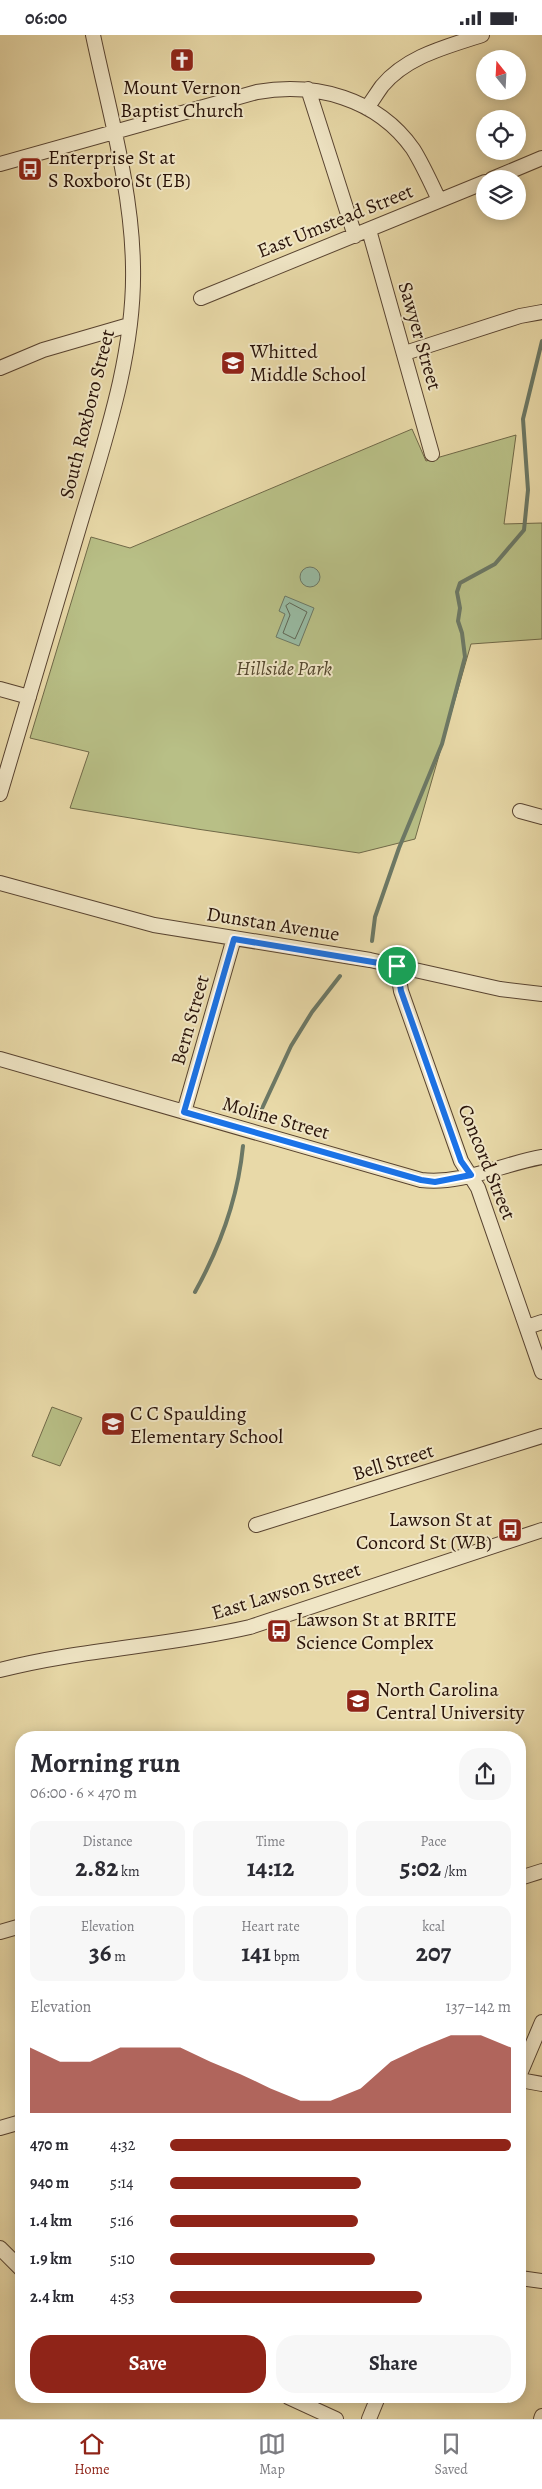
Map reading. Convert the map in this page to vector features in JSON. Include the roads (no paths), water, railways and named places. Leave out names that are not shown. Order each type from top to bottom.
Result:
[{"type":"street","name":"South Roxboro Street","points":[[0,794],[98,464],[118,389],[129,325],[133,268],[129,208],[93,35]]},
{"type":"street","points":[[367,108],[382,86],[399,70],[416,59],[482,35]]},
{"type":"street","points":[[0,164],[257,92],[276,89],[308,89],[351,99],[387,123],[412,149],[439,200]]},
{"type":"street","points":[[308,89],[355,236]]},
{"type":"street","points":[[513,170],[542,158]]},
{"type":"street","name":"East Umstead Street","points":[[201,298],[476,186]]},
{"type":"street","name":"Sawyer Street","points":[[369,230],[432,454]]},
{"type":"street","points":[[405,353],[520,315],[542,312]]},
{"type":"street","points":[[0,368],[43,350],[129,325]]},
{"type":"street","points":[[0,689],[29,697]]},
{"type":"street","points":[[520,811],[542,817]]},
{"type":"street","name":"Dunstan Avenue","points":[[0,883],[118,917],[234,939],[397,966],[500,989],[542,993]]},
{"type":"street","name":"Bern Street","points":[[184,1112],[234,939]]},
{"type":"street","name":"Concord Street","points":[[397,966],[401,991],[461,1161],[478,1188],[542,1372]]},
{"type":"street","name":"Moline Street","points":[[0,1059],[421,1180],[435,1182],[542,1157]]},
{"type":"street","points":[[527,1327],[542,1322]]},
{"type":"street","name":"Bell Street","points":[[256,1525],[542,1436]]},
{"type":"street","name":"East Lawson Street","points":[[0,1669],[34,1661],[217,1634],[250,1627],[542,1530]]},
{"type":"street","name":"East Lawson Street","points":[[0,1662],[34,1661]]},
{"type":"street","points":[[526,1876],[542,1871]]},
{"type":"street","points":[[0,1932],[15,1927]]},
{"type":"street","points":[[526,2060],[542,2022]]},
{"type":"street","points":[[526,2081],[542,2084]]},
{"type":"street","points":[[0,2128],[15,2124]]},
{"type":"street","points":[[0,2248],[15,2263]]},
{"type":"street","points":[[526,2279],[542,2281]]},
{"type":"street","points":[[301,2403],[336,2419]]},
{"type":"street","points":[[369,2419],[376,2403]]},
{"type":"water","points":[[310,567],[317,570],[320,577],[317,584],[310,587],[303,584],[300,577],[303,570]]},
{"type":"water","points":[[285,596],[314,608],[299,646],[276,637],[285,614],[279,611]]},
{"type":"waterway","points":[[372,941],[375,917],[399,848],[442,744],[465,657],[462,633],[458,621],[460,608],[457,592],[460,583],[495,564],[524,530],[528,490],[523,419],[542,341]]},
{"type":"waterway","points":[[259,1115],[291,1046],[312,1012],[340,976]]},
{"type":"waterway","points":[[195,1292],[227,1221],[237,1184],[243,1146]]},
{"type":"place","name":"Mount Vernon Baptist Church","points":[[182,60]]},
{"type":"place","name":"Enterprise St at S Roxboro St (EB)","points":[[30,169]]},
{"type":"place","name":"Whitted Middle School","points":[[233,363]]},
{"type":"place","name":"C C Spaulding Elementary School","points":[[113,1424]]},
{"type":"place","name":"Lawson St at Concord St (WB)","points":[[510,1530]]},
{"type":"place","name":"Lawson St at BRITE Science Complex","points":[[279,1631]]},
{"type":"place","name":"North Carolina Central University","points":[[358,1701]]},
{"type":"park label","name":"Hillside Park","points":[[284,668]]}]
